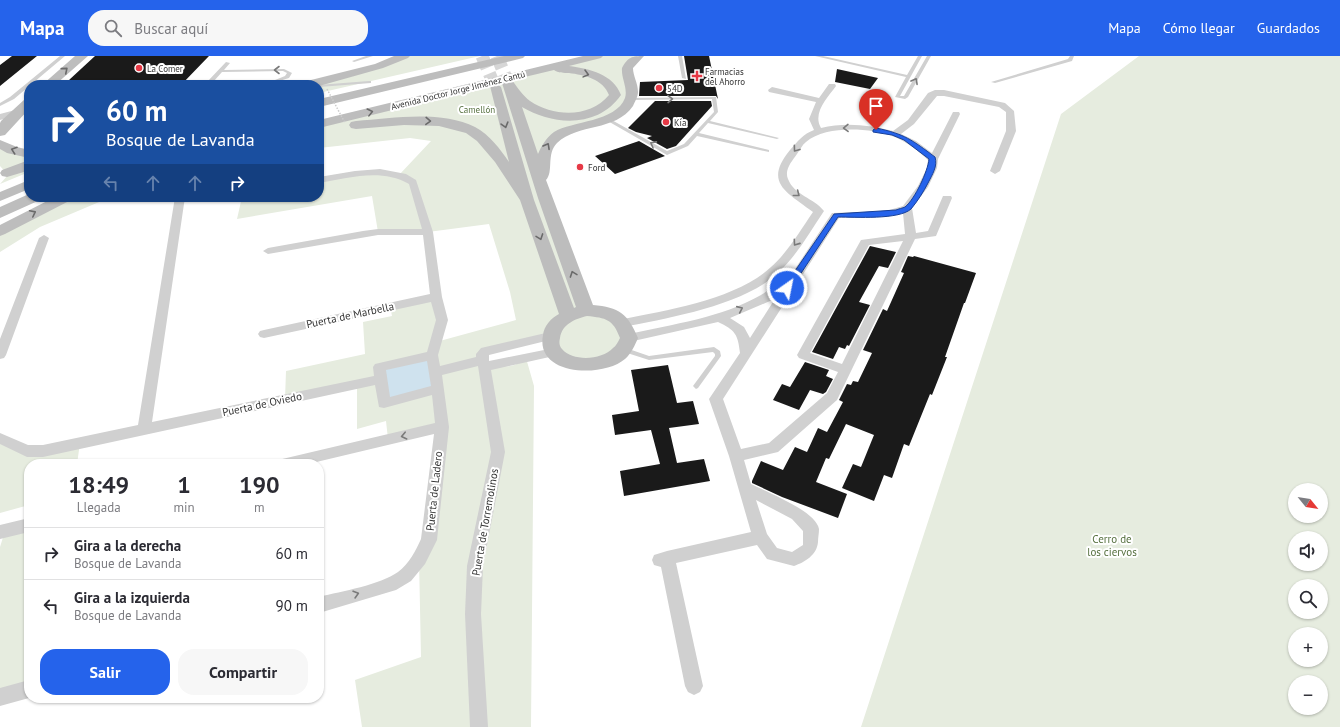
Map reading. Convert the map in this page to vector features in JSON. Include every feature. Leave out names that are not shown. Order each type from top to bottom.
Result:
[{"type":"street","points":[[54,80],[82,56]]},
{"type":"street","points":[[324,81],[379,66],[404,56]]},
{"type":"street","points":[[324,91],[482,56]]},
{"type":"street","name":"Avenida Doctor Jorge Jiménez Cantú","points":[[324,102],[519,56]]},
{"type":"street","name":"Avenida Doctor Jorge Jiménez Cantú","points":[[324,112],[556,56]]},
{"type":"street","name":"Avenida Doctor Jorge Jiménez Cantú","points":[[324,123],[598,56]]},
{"type":"street","points":[[545,198],[542,163],[544,151],[550,141],[562,133],[608,120],[626,107],[631,99],[633,89],[626,70],[629,62],[638,56]]},
{"type":"street","points":[[504,85],[528,105],[540,111],[560,116],[578,116],[596,111],[608,104],[615,95],[612,86],[606,81],[594,76],[572,71],[548,69]]},
{"type":"street","points":[[504,85],[586,310]]},
{"type":"street","points":[[504,85],[527,200],[568,316]]},
{"type":"street","points":[[818,130],[813,125],[812,117],[832,86]]},
{"type":"street","points":[[772,90],[822,101]]},
{"type":"street","points":[[894,134],[910,124],[931,95],[935,93],[944,92],[1002,106],[1010,111],[1012,131],[995,171]]},
{"type":"street","points":[[0,117],[24,110]]},
{"type":"street","points":[[0,132],[6,124],[24,110]]},
{"type":"street","points":[[744,487],[797,514],[811,529],[810,548],[794,559],[772,554],[760,537],[744,487],[736,456],[716,398],[836,215],[887,214],[908,208],[923,186],[932,168],[933,159],[956,114]]},
{"type":"street","points":[[324,129],[398,121],[430,121],[454,124],[477,134],[482,138],[497,155],[527,200]]},
{"type":"street","points":[[625,337],[616,316],[605,312],[586,310],[568,316],[560,321],[554,328],[552,344],[561,359],[584,365],[597,364],[609,360],[619,354],[625,337],[655,316],[676,316],[691,312],[702,304],[723,298],[758,283],[774,271],[786,258],[819,211],[792,190],[783,180],[781,174],[784,166],[803,140],[818,130],[856,128],[894,134],[918,146],[933,159]]},
{"type":"street","points":[[0,144],[12,150],[24,153]]},
{"type":"street","points":[[2,177],[24,167]]},
{"type":"street","points":[[324,179],[372,172],[388,173],[408,178],[413,182],[428,232],[436,297],[442,320],[440,331],[432,355],[379,367],[384,403],[438,389]]},
{"type":"street","points":[[2,177],[24,173]]},
{"type":"street","points":[[0,197],[24,186]]},
{"type":"street","points":[[846,370],[803,355],[865,242],[932,234],[947,198]]},
{"type":"street","points":[[0,213],[24,202]]},
{"type":"street","points":[[0,231],[56,202]]},
{"type":"street","points":[[144,429],[179,202]]},
{"type":"street","points":[[736,456],[773,448],[832,396],[911,236],[908,208]]},
{"type":"street","points":[[813,219],[830,224]]},
{"type":"street","points":[[268,251],[363,234],[428,232]]},
{"type":"street","points":[[0,355],[44,238]]},
{"type":"street","points":[[714,319],[766,298],[796,276]]},
{"type":"street","name":"Puerta de Marbella","points":[[264,334],[436,297]]},
{"type":"street","points":[[625,337],[662,331],[680,323],[696,319],[714,319],[735,325],[745,338],[746,353]]},
{"type":"street","points":[[488,364],[482,354],[483,352],[491,349],[500,352],[516,349],[530,341],[552,344]]},
{"type":"street","points":[[435,372],[488,364],[503,367],[520,364],[526,358],[552,344]]},
{"type":"street","name":"Puerta de Ladero","points":[[324,604],[390,585],[405,576],[420,559],[429,540],[442,427],[438,389],[432,355]]},
{"type":"street","name":"Puerta de Torremolinos","points":[[479,727],[473,614],[475,566],[498,452],[488,364]]},
{"type":"street","name":"Puerta de Oviedo","points":[[0,438],[27,451],[42,451],[381,378]]},
{"type":"street","points":[[304,459],[442,427]]},
{"type":"street","points":[[0,532],[24,526]]},
{"type":"street","points":[[694,686],[663,559],[760,537]]},
{"type":"street","points":[[0,697],[24,690]]},
{"type":"lane","points":[[34,80],[63,56]]},
{"type":"lane","points":[[354,61],[371,56]]},
{"type":"lane","points":[[680,56],[684,78]]},
{"type":"lane","points":[[817,56],[908,76]]},
{"type":"lane","points":[[920,56],[897,97],[906,97],[929,56]]},
{"type":"lane","points":[[993,82],[1070,60],[1072,56]]},
{"type":"lane","points":[[212,80],[228,63]]},
{"type":"lane","points":[[221,71],[284,70],[290,73],[287,77],[279,80]]},
{"type":"lane","points":[[324,86],[369,82]]},
{"type":"lane","points":[[0,105],[24,88]]},
{"type":"lane","points":[[608,120],[667,153],[686,145],[716,112],[714,98],[631,99]]},
{"type":"lane","points":[[708,122],[777,138]]},
{"type":"lane","points":[[697,134],[767,151]]},
{"type":"lane","points":[[625,337],[649,358],[714,349],[718,353],[718,356],[696,386]]},
{"type":"path","points":[[324,92],[345,123]]},
{"type":"green space","points":[[404,56],[480,56],[324,92],[324,83]]},
{"type":"green space","name":"Camellón","points":[[600,56],[638,56],[632,59],[633,89],[618,113],[556,136],[541,176],[586,310],[623,323],[619,353],[572,363],[550,336],[485,351],[483,360],[505,366],[515,365],[526,358],[534,386],[531,727],[362,727],[355,680],[421,657],[419,559],[442,427],[388,439],[386,421],[357,429],[357,384],[285,399],[286,371],[365,354],[363,322],[392,316],[390,306],[436,297],[442,320],[436,342],[516,320],[510,292],[489,224],[428,232],[378,232],[372,196],[237,219],[241,202],[324,202],[324,179],[372,172],[399,175],[431,141],[410,138],[324,147],[324,123],[481,85],[498,86],[509,81],[513,77]]},
{"type":"green space","name":"Cerro de los ciervos","points":[[1139,56],[1340,56],[1340,727],[861,727],[1061,114]]},
{"type":"green space","points":[[0,144],[24,152],[24,174],[0,184],[8,175],[0,166]]},
{"type":"green space","points":[[56,202],[99,202],[40,227],[0,252],[0,231]]},
{"type":"green space","points":[[0,438],[27,451],[80,443],[78,459],[24,459],[24,506],[0,513]]},
{"type":"green space","points":[[24,526],[24,690],[0,697],[0,547],[5,531]]},
{"type":"water","points":[[432,355],[438,389],[384,403],[379,367]]},
{"type":"building","points":[[12,56],[37,56],[0,86],[0,65]]},
{"type":"building","name":"La Comer","points":[[95,56],[209,56],[186,80],[69,80]]},
{"type":"building","points":[[684,56],[709,56],[718,99],[716,96],[639,96],[640,82],[688,80]]},
{"type":"building","points":[[837,69],[878,78],[870,89],[835,82]]},
{"type":"building","name":"Kia","points":[[655,101],[711,101],[712,106],[676,146],[667,149],[647,138],[652,136],[636,132],[628,128]]},
{"type":"building","points":[[639,141],[665,156],[615,174],[595,156]]},
{"type":"building","points":[[870,246],[896,252],[888,268],[879,266],[859,302],[870,305],[849,346],[847,345],[845,349],[839,347],[833,359],[812,352]]},
{"type":"building","points":[[908,256],[914,256],[976,273],[945,357],[947,357],[932,395],[930,394],[909,446],[904,444],[892,478],[884,475],[874,501],[842,488],[853,464],[861,467],[874,435],[846,424],[829,459],[826,458],[816,482],[847,494],[838,518],[782,497],[752,483],[761,461],[783,470],[795,447],[807,452],[818,428],[827,432],[843,402],[839,400],[847,384],[851,385],[853,381],[858,382],[872,353],[863,350],[883,309],[887,311],[904,273],[901,272]]},
{"type":"building","points":[[805,362],[829,370],[826,376],[833,379],[826,392],[823,394],[810,390],[799,410],[773,400],[782,384],[790,387]]},
{"type":"building","points":[[668,365],[677,403],[693,401],[699,424],[669,428],[677,463],[704,459],[710,481],[624,496],[620,471],[660,464],[651,430],[615,435],[612,415],[639,411],[631,370]]},
{"type":"tunnel","points":[[482,56],[495,87]]},
{"type":"tunnel","points":[[497,56],[508,83]]},
{"type":"place","name":"La Comer","points":[[139,68]]},
{"type":"place","name":"Farmacias del Ahorro","points":[[697,76]]},
{"type":"place","name":"54D","points":[[659,88]]},
{"type":"place","name":"Kia","points":[[666,122]]},
{"type":"place","name":"Ford","points":[[580,167]]},
{"type":"route","points":[[787,288],[836,215],[887,214],[898,212],[908,208],[923,186],[932,168],[933,159],[918,146],[906,139],[894,134],[876,130]]}]
